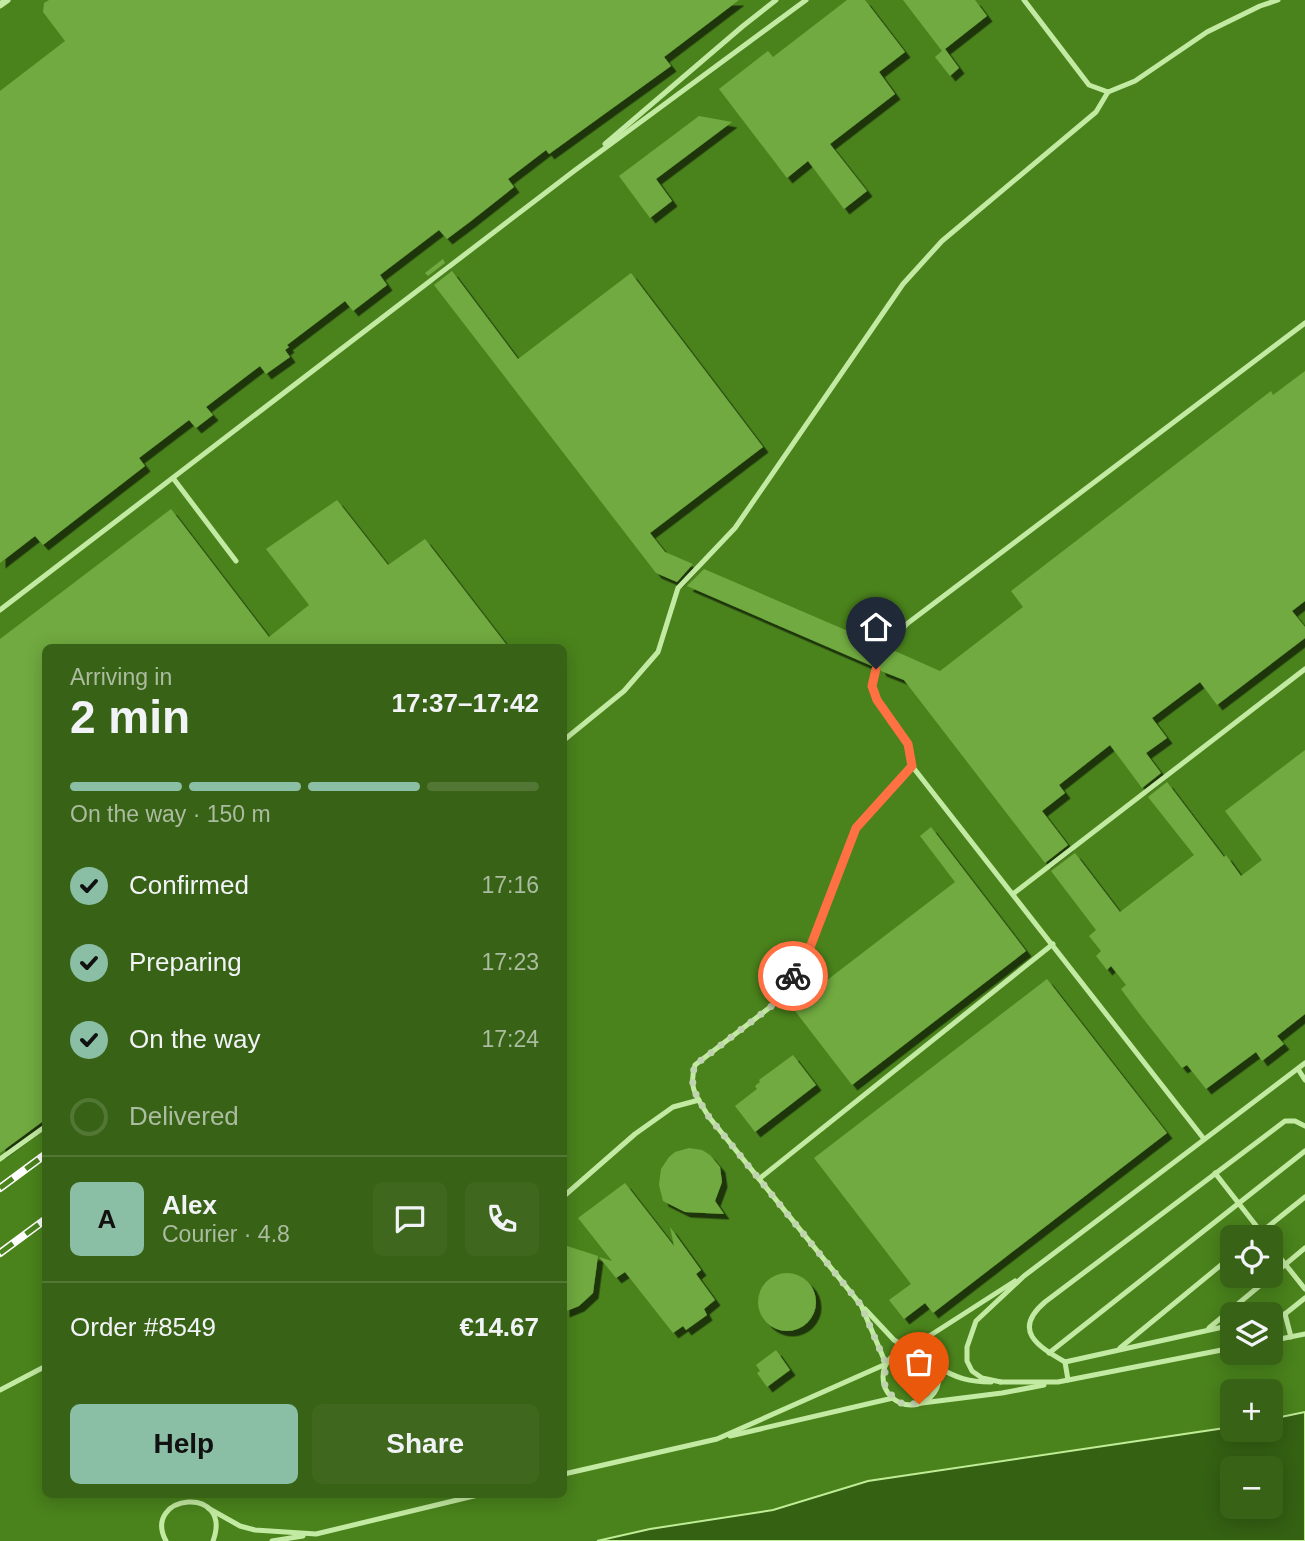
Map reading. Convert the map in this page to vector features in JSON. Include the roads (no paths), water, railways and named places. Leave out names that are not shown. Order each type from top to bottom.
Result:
[{"type":"street","points":[[0,5],[6,0]]},
{"type":"lane","points":[[574,171],[776,0]]},
{"type":"lane","points":[[0,610],[574,171],[806,0]]},
{"type":"lane","points":[[1024,0],[1089,85],[1108,92]]},
{"type":"lane","points":[[567,738],[624,691],[658,652],[678,588],[734,528],[903,284],[942,241],[1096,112],[1108,92],[1135,81],[1206,32],[1278,0]]},
{"type":"lane","points":[[890,649],[894,637],[908,623],[1305,323]]},
{"type":"lane","points":[[173,478],[236,561]]},
{"type":"lane","points":[[876,669],[872,686],[877,700],[908,744],[912,766],[1205,1139]]},
{"type":"lane","points":[[1013,894],[1305,670]]},
{"type":"lane","points":[[912,766],[856,828],[806,958],[773,1005],[695,1065],[691,1079],[694,1091],[709,1117],[861,1305],[894,1340],[909,1349],[926,1353],[938,1367],[959,1379],[973,1382],[1058,1382]]},
{"type":"lane","points":[[759,1179],[1053,944]]},
{"type":"lane","points":[[717,1439],[886,1364],[900,1351],[909,1349],[1024,1276],[1305,1063]]},
{"type":"lane","points":[[1297,1069],[1305,1080]]},
{"type":"lane","points":[[567,1193],[635,1134],[673,1107],[699,1100]]},
{"type":"lane","points":[[1220,1327],[1065,1362],[1039,1347],[1029,1330],[1028,1321],[1033,1312],[1285,1121],[1295,1121],[1305,1126]]},
{"type":"lane","points":[[0,1159],[42,1129]]},
{"type":"lane","points":[[1049,1353],[1305,1151]]},
{"type":"lane","points":[[1215,1174],[1256,1225]]},
{"type":"lane","points":[[1274,1225],[1305,1197]]},
{"type":"lane","points":[[1207,1330],[1305,1248]]},
{"type":"lane","points":[[1283,1260],[1305,1289]]},
{"type":"lane","points":[[1118,1350],[1220,1266]]},
{"type":"lane","points":[[1001,1382],[982,1378],[972,1371],[967,1361],[967,1347],[976,1321],[1024,1276]]},
{"type":"lane","points":[[1291,1337],[1285,1314],[1305,1298]]},
{"type":"lane","points":[[861,1305],[886,1364],[884,1382],[893,1398]]},
{"type":"lane","points":[[1283,1339],[1305,1334]]},
{"type":"lane","points":[[567,1473],[893,1398],[910,1405],[1002,1393],[1220,1350]]},
{"type":"lane","points":[[1065,1362],[1068,1380]]},
{"type":"lane","points":[[919,1404],[934,1393],[938,1385],[938,1367]]},
{"type":"lane","points":[[0,1390],[42,1368]]},
{"type":"lane","points":[[166,1541],[162,1527],[164,1518],[183,1498],[200,1503],[240,1526],[255,1530],[316,1534]]},
{"type":"lane","points":[[272,1541],[316,1534],[465,1498]]},
{"type":"lane","points":[[208,1508],[216,1523],[213,1541]]},
{"type":"railway","points":[[0,1188],[42,1157]]},
{"type":"railway","points":[[0,1253],[42,1222]]}]
